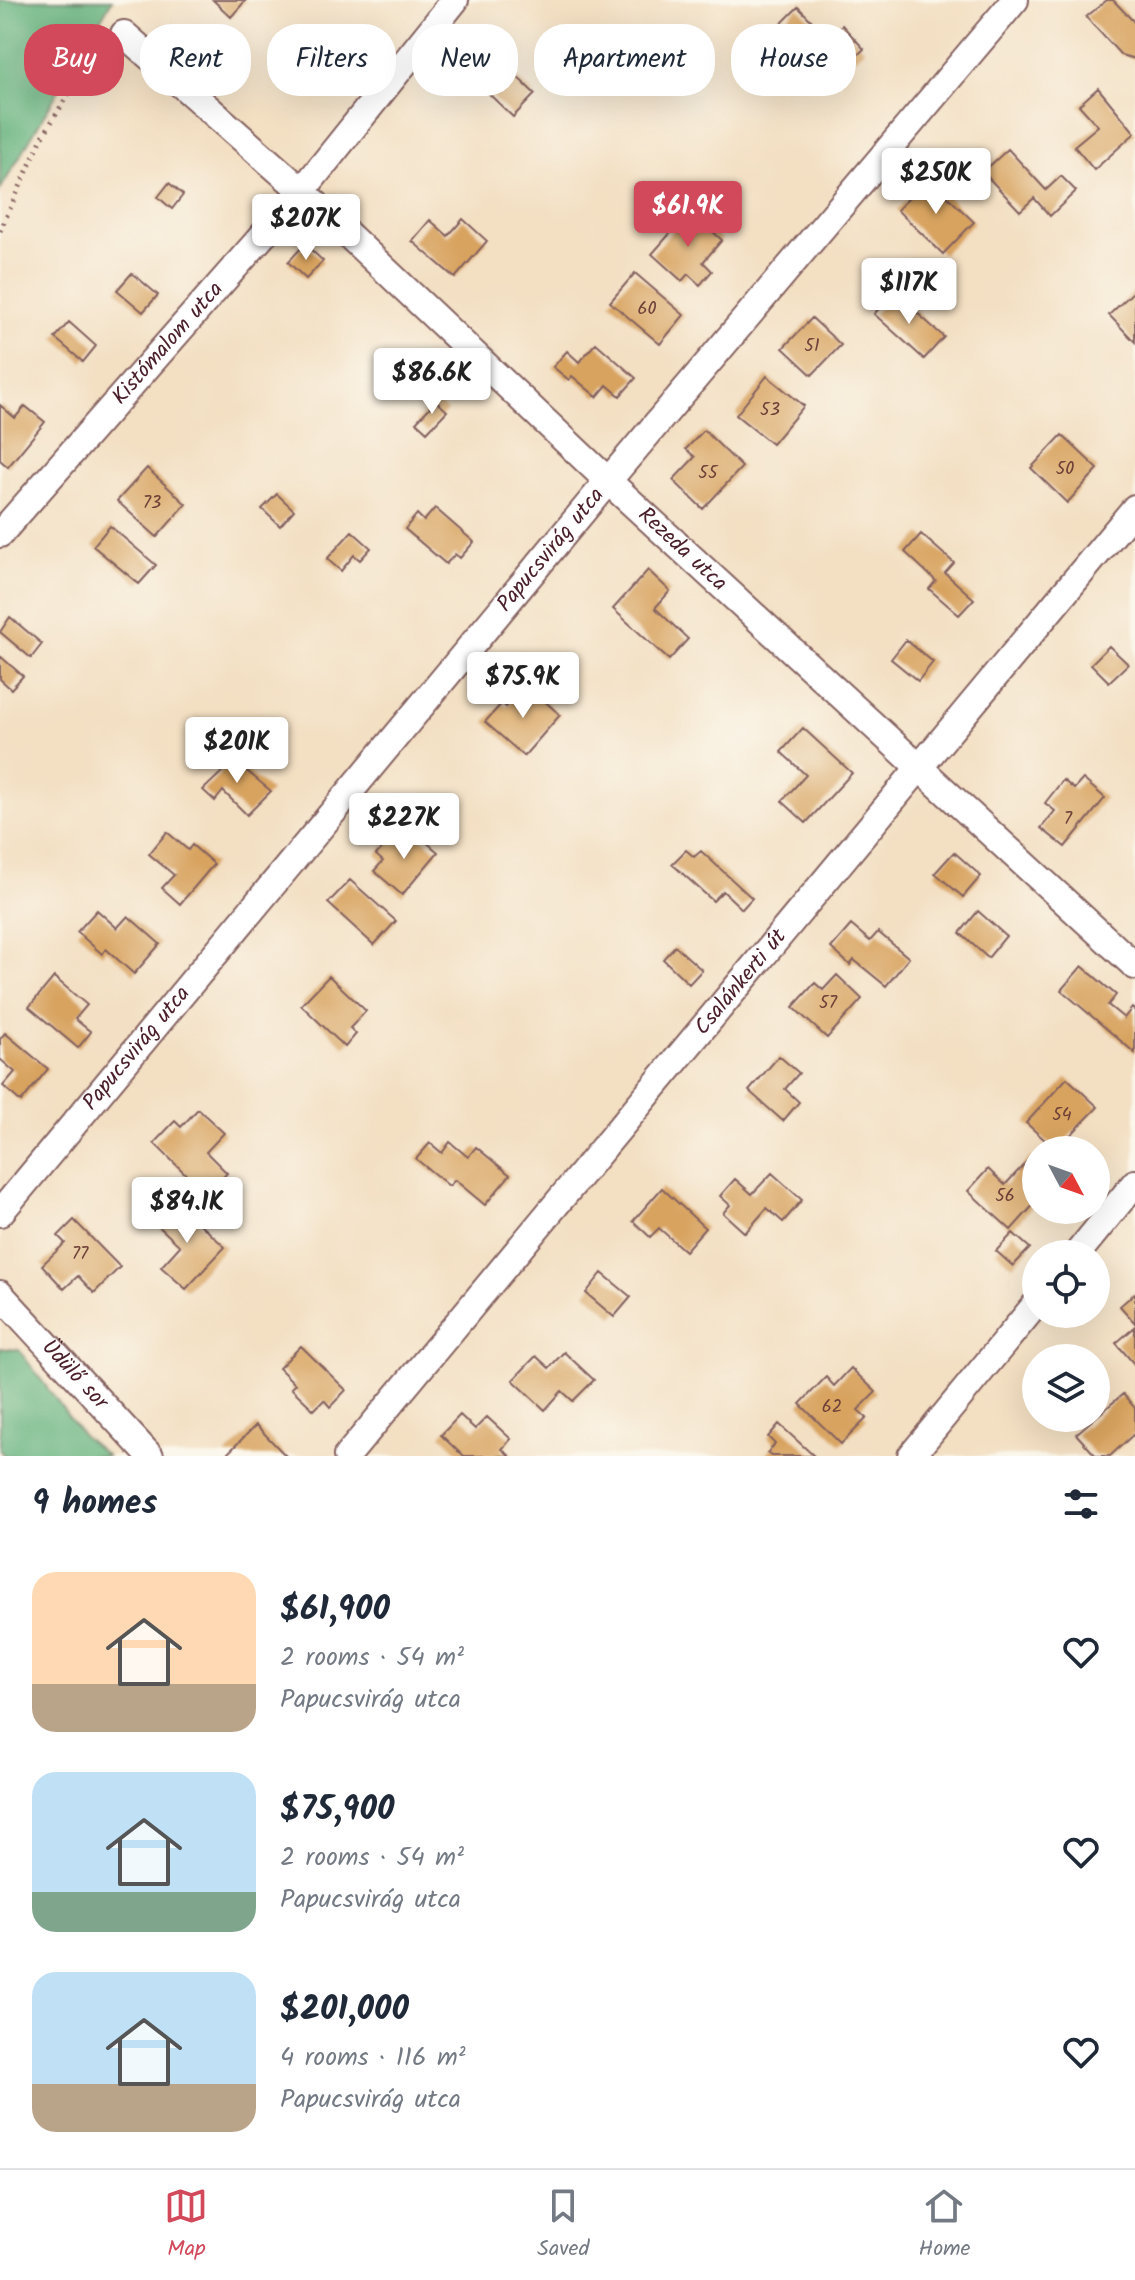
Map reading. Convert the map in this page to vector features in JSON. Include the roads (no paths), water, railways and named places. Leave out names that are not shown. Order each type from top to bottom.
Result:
[{"type":"street","name":"Kistómalom utca","points":[[0,534],[302,191],[455,0]]},
{"type":"street","name":"Papucsvirág utca","points":[[0,1213],[608,481],[1015,0]]},
{"type":"street","name":"Rezeda utca","points":[[124,45],[302,191],[608,481],[1135,966]]},
{"type":"street","name":"Csalánkerti út","points":[[347,1456],[1135,508]]},
{"type":"street","points":[[1088,1240],[1135,1183]]},
{"type":"street","name":"Üdülő sor","points":[[0,1294],[150,1456]]},
{"type":"street","points":[[911,1456],[1022,1321]]}]
